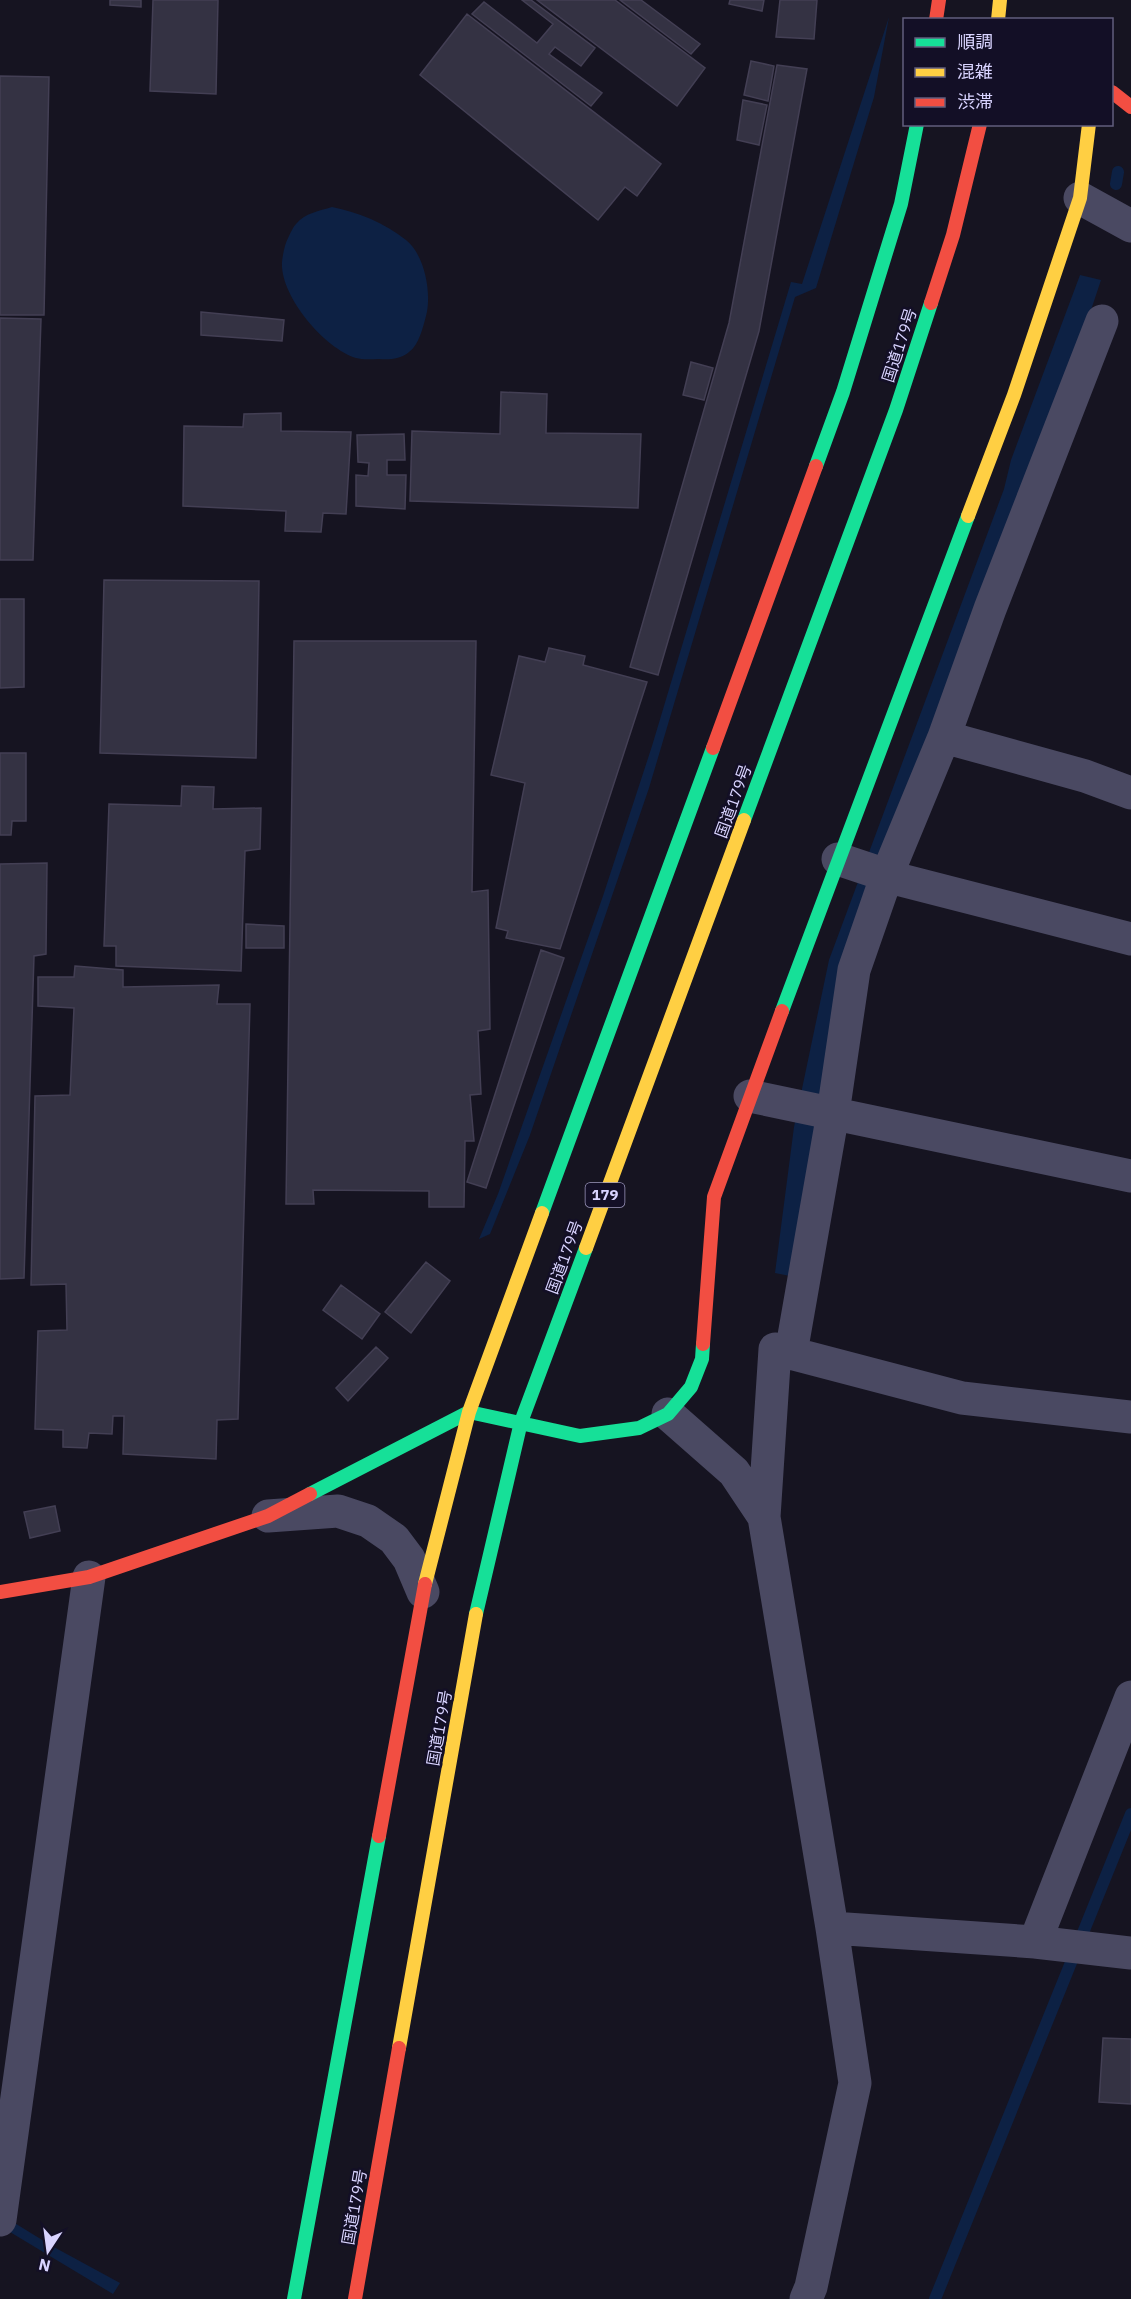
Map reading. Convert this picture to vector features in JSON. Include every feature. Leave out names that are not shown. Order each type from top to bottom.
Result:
[{"type":"main road","points":[[936,18],[939,0]]},
{"type":"main road","points":[[985,0],[1009,18]]},
{"type":"main road","points":[[998,18],[1000,0]]},
{"type":"main road","points":[[1113,93],[1131,107]]},
{"type":"main road","points":[[294,2299],[423,1592],[469,1413],[843,392],[901,204],[916,126]]},
{"type":"main road","name":"国道179号","points":[[355,2299],[476,1613],[521,1422],[896,410],[953,235],[980,126]]},
{"type":"main road","points":[[0,1592],[89,1577],[268,1516],[469,1413],[580,1436],[639,1428],[668,1414],[691,1387],[702,1359],[714,1197],[838,859],[1014,395],[1080,198],[1089,126]]},
{"type":"street","points":[[1080,198],[1131,226]]},
{"type":"street","points":[[791,1353],[833,1113],[854,970],[887,875],[944,737],[994,598],[1102,321]]},
{"type":"street","points":[[944,737],[1085,776],[1131,793]]},
{"type":"street","points":[[838,859],[887,875],[1131,939]]},
{"type":"street","points":[[750,1096],[1131,1176]]},
{"type":"street","points":[[806,2299],[811,2287],[855,2083],[832,1928],[764,1517],[775,1349],[962,1398],[1131,1417]]},
{"type":"street","points":[[668,1414],[735,1472],[764,1517]]},
{"type":"street","points":[[268,1516],[338,1512],[368,1521],[394,1539],[409,1559],[423,1592]]},
{"type":"street","points":[[0,2220],[89,1577]]},
{"type":"street","points":[[1035,1942],[1131,1697]]},
{"type":"street","points":[[832,1928],[1035,1942],[1131,1953]]},
{"type":"water","points":[[889,17],[874,97],[816,288],[795,297],[649,788],[530,1135],[490,1234],[479,1239],[498,1194],[603,896],[652,746],[791,282],[802,284]]},
{"type":"water","points":[[332,207],[361,215],[389,228],[406,240],[418,255],[425,275],[428,307],[418,340],[412,349],[402,356],[391,359],[365,359],[356,358],[344,352],[331,344],[306,319],[288,290],[282,262],[285,245],[292,230],[304,217]]},
{"type":"water","points":[[1080,275],[1101,280],[1080,343],[882,858],[790,1276],[775,1273],[794,1127],[829,960],[1004,489],[1011,460]]},
{"type":"water","points":[[0,2214],[52,2246],[120,2283],[113,2294],[0,2226]]},
{"type":"building","points":[[110,0],[141,0],[141,7],[110,5]]},
{"type":"building","points":[[153,0],[218,0],[216,94],[150,91]]},
{"type":"building","points":[[522,0],[531,0],[595,48],[581,66],[555,47],[549,54],[602,93],[591,106],[472,14],[484,2],[537,43],[553,24]]},
{"type":"building","points":[[537,0],[615,0],[705,68],[677,106]]},
{"type":"building","points":[[620,0],[641,0],[700,44],[691,54]]},
{"type":"building","points":[[730,0],[764,0],[762,11],[729,4]]},
{"type":"building","points":[[780,0],[817,0],[814,39],[776,37]]},
{"type":"building","points":[[467,14],[661,164],[637,196],[625,187],[598,220],[420,75]]},
{"type":"building","points":[[751,61],[774,66],[768,101],[744,95]]},
{"type":"building","points":[[777,65],[807,69],[759,331],[658,675],[630,667],[729,323]]},
{"type":"building","points":[[0,76],[49,77],[44,315],[0,315]]},
{"type":"building","points":[[743,100],[767,105],[759,145],[737,140]]},
{"type":"building","points":[[201,312],[284,320],[282,341],[201,335]]},
{"type":"building","points":[[0,318],[41,319],[33,560],[0,560]]},
{"type":"building","points":[[691,362],[713,368],[704,400],[683,395]]},
{"type":"building","points":[[501,392],[547,394],[546,433],[641,434],[638,508],[410,501],[412,431],[500,434]]},
{"type":"building","points":[[281,413],[281,431],[351,432],[346,514],[323,513],[321,532],[285,531],[286,511],[183,506],[184,426],[243,427],[244,414]]},
{"type":"building","points":[[404,434],[405,460],[387,460],[387,475],[406,475],[405,509],[356,506],[356,475],[368,476],[369,463],[358,462],[357,435]]},
{"type":"building","points":[[104,580],[259,581],[256,758],[100,753]]},
{"type":"building","points":[[0,599],[24,599],[24,687],[0,688]]},
{"type":"building","points":[[294,641],[476,641],[472,892],[488,890],[490,1029],[478,1031],[481,1094],[470,1095],[474,1141],[465,1141],[464,1207],[429,1207],[429,1191],[313,1190],[314,1204],[286,1204]]},
{"type":"building","points":[[549,648],[585,656],[583,665],[647,682],[560,949],[506,938],[508,931],[496,928],[525,783],[491,775],[519,656],[545,662]]},
{"type":"building","points":[[0,753],[26,753],[26,821],[12,821],[11,835],[0,835]]},
{"type":"building","points":[[182,786],[214,787],[213,809],[261,808],[260,849],[245,851],[241,971],[116,966],[116,946],[104,946],[109,804],[181,806]]},
{"type":"building","points":[[47,863],[46,954],[34,956],[24,1278],[0,1279],[0,864]]},
{"type":"building","points":[[246,924],[284,926],[284,948],[246,948]]},
{"type":"building","points":[[541,950],[564,958],[486,1188],[467,1182]]},
{"type":"building","points":[[75,966],[123,970],[123,987],[219,985],[217,1004],[250,1004],[238,1419],[217,1420],[216,1459],[123,1454],[124,1416],[113,1416],[112,1434],[89,1433],[87,1448],[63,1447],[63,1430],[35,1429],[38,1331],[67,1330],[66,1284],[31,1285],[35,1096],[70,1095],[74,1008],[38,1006],[38,977],[74,977]]},
{"type":"building","points":[[426,1262],[450,1281],[411,1333],[385,1312]]},
{"type":"building","points":[[341,1285],[380,1314],[362,1339],[323,1310]]},
{"type":"building","points":[[376,1347],[388,1358],[348,1401],[336,1388]]},
{"type":"building","points":[[55,1506],[60,1531],[30,1538],[24,1512]]},
{"type":"building","points":[[1103,2038],[1131,2039],[1131,2104],[1099,2102]]},
{"type":"waterway","points":[[1116,184],[1118,172]]},
{"type":"waterway","points":[[935,2299],[1131,1814]]},
{"type":"traffic: fast","points":[[816,466],[843,392],[901,204],[917,126]]},
{"type":"traffic: fast","points":[[744,820],[896,410],[931,303]]},
{"type":"traffic: fast","points":[[782,1011],[968,516]]},
{"type":"traffic: fast","points":[[542,1213],[713,748]]},
{"type":"traffic: fast","points":[[476,1614],[521,1422],[586,1248]]},
{"type":"traffic: fast","points":[[310,1494],[469,1412],[580,1436],[639,1428],[668,1414],[691,1387],[702,1359],[703,1344]]},
{"type":"traffic: fast","points":[[294,2299],[379,1836]]},
{"type":"traffic: slow","points":[[998,18],[1000,0]]},
{"type":"traffic: slow","points":[[968,516],[1014,395],[1080,198],[1089,126]]},
{"type":"traffic: slow","points":[[586,1248],[744,820]]},
{"type":"traffic: slow","points":[[425,1584],[469,1412],[542,1213]]},
{"type":"traffic: slow","points":[[399,2048],[476,1614]]},
{"type":"traffic: jam","points":[[936,18],[939,0]]},
{"type":"traffic: jam","points":[[1113,93],[1131,107]]},
{"type":"traffic: jam","points":[[931,303],[953,235],[980,126]]},
{"type":"traffic: jam","points":[[713,748],[816,466]]},
{"type":"traffic: jam","points":[[703,1344],[714,1197],[782,1011]]},
{"type":"traffic: jam","points":[[0,1592],[89,1577],[268,1516],[310,1494]]},
{"type":"traffic: jam","points":[[379,1836],[425,1584]]},
{"type":"traffic: jam","points":[[355,2299],[399,2048]]}]
